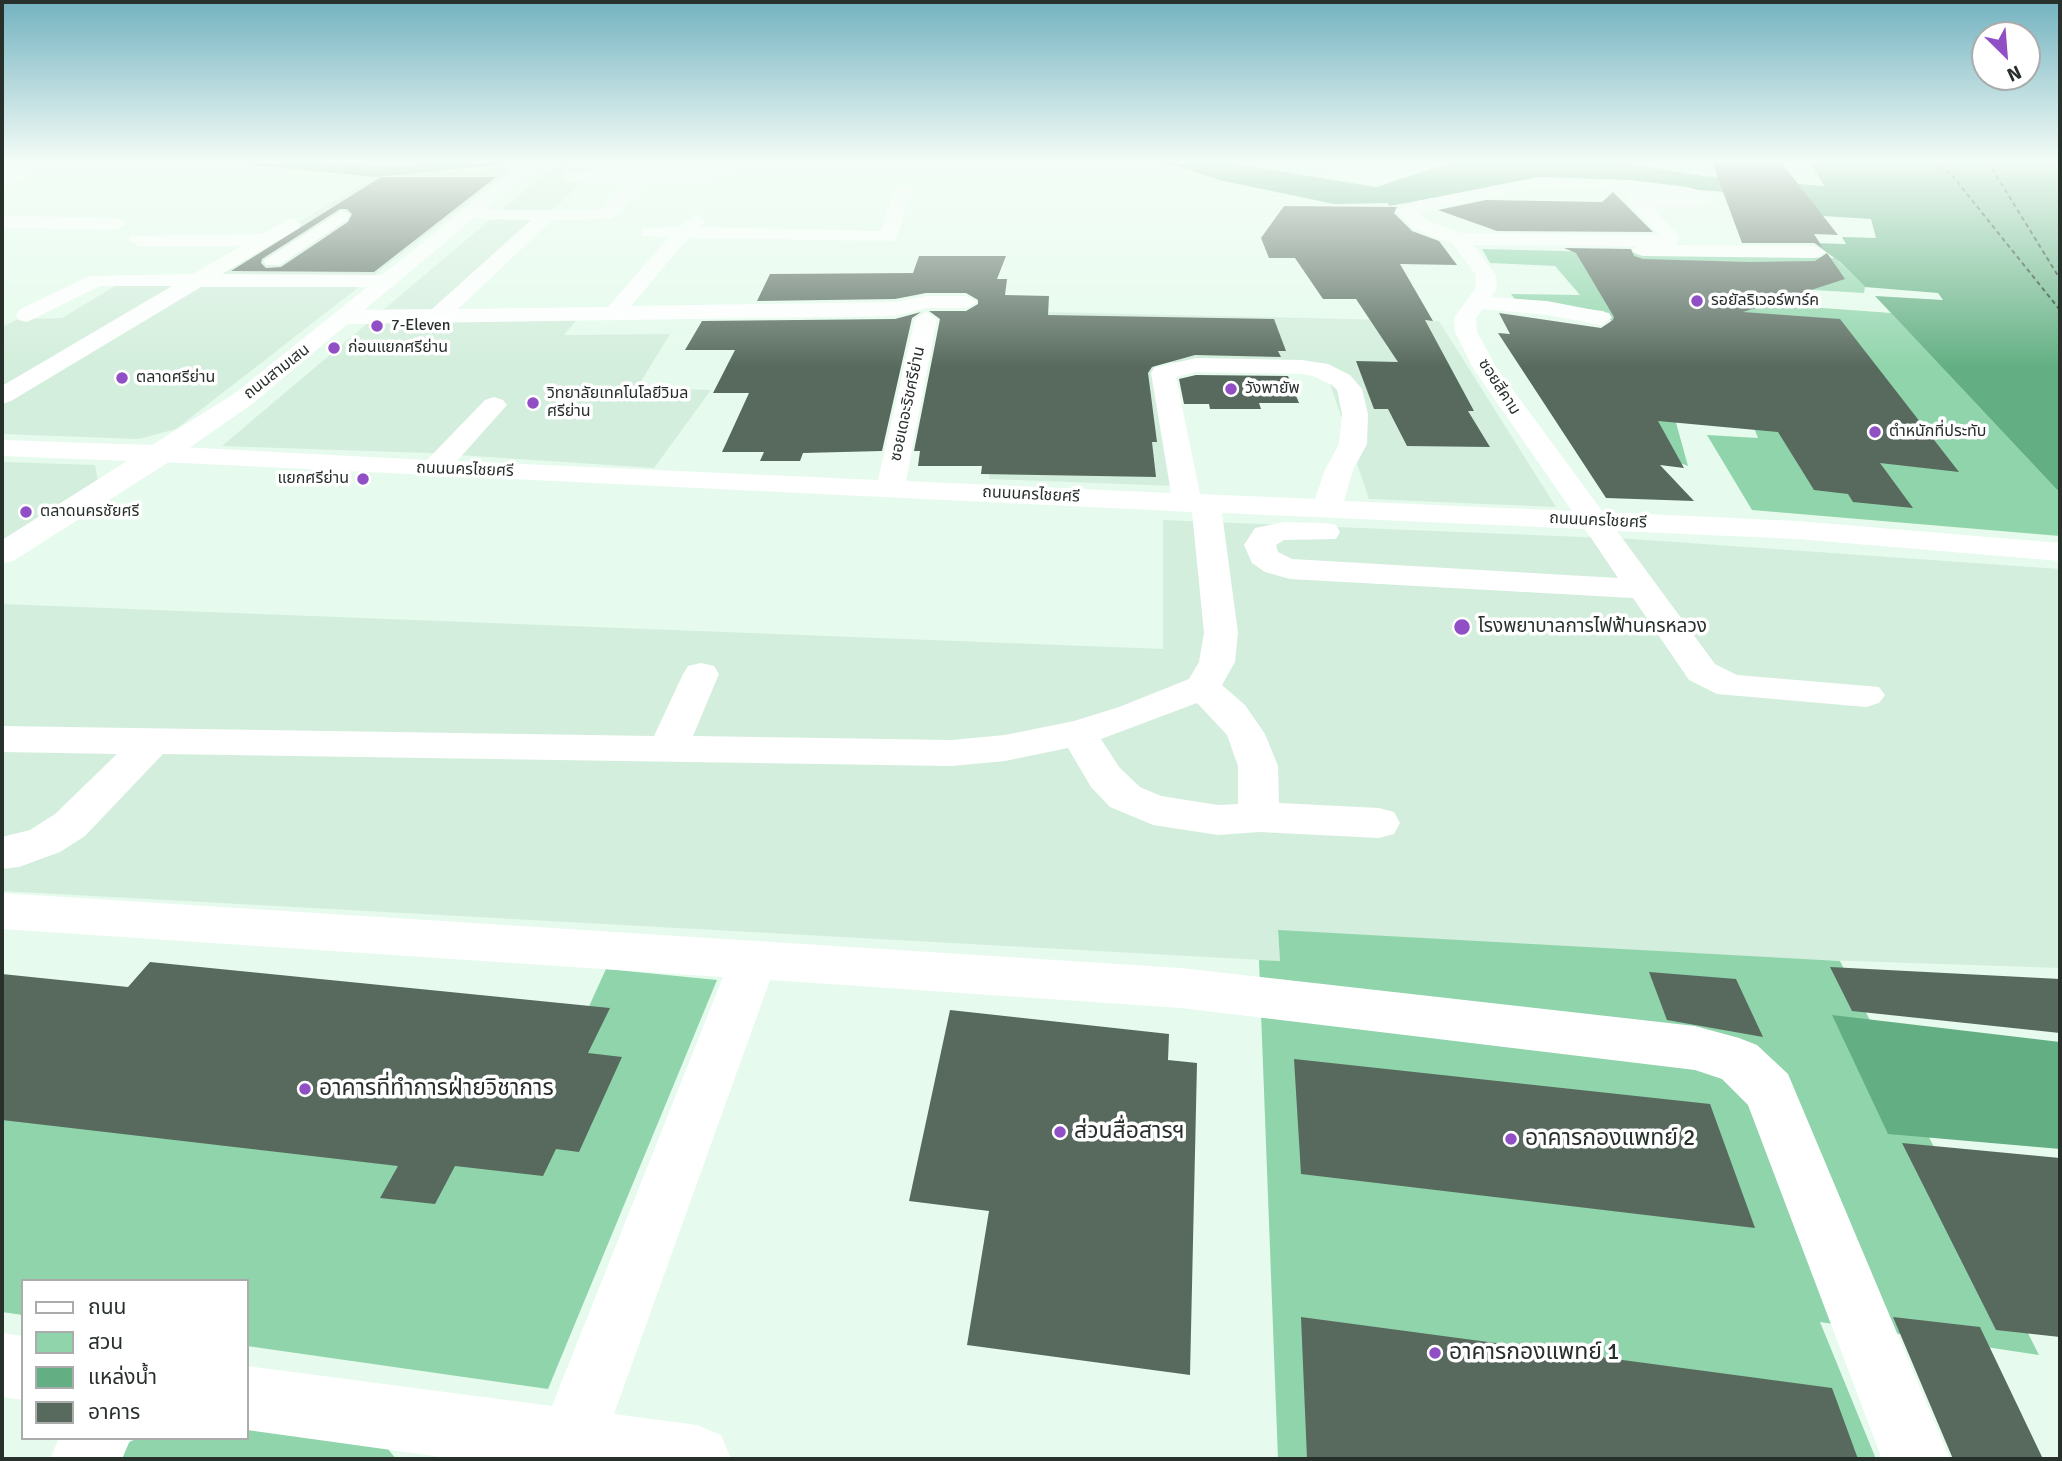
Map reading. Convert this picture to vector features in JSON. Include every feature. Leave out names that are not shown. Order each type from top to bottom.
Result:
[{"type":"street","points":[[2,397],[195,279],[281,230]]},
{"type":"street","points":[[245,280],[320,230]]},
{"type":"street","name":"ถนนสามเสน","points":[[2,554],[162,454],[243,399],[452,230]]},
{"type":"street","points":[[437,316],[531,230]]},
{"type":"street","points":[[614,313],[686,230]]},
{"type":"street","points":[[650,232],[888,237],[890,230]]},
{"type":"street","points":[[1433,230],[1462,243],[1815,251]]},
{"type":"street","points":[[1462,243],[1668,241],[1670,236],[1665,230]]},
{"type":"street","points":[[138,240],[263,240]]},
{"type":"street","name":"ซอยสีคาม","points":[[1462,243],[1486,275],[1486,289],[1465,318],[1466,332],[1485,368],[1592,520],[1616,548],[1692,661],[1714,681],[1730,686],[1866,695]]},
{"type":"street","points":[[62,275],[95,277],[96,280]]},
{"type":"street","points":[[127,322],[78,320],[137,279]]},
{"type":"street","points":[[27,315],[96,280],[389,281]]},
{"type":"street","points":[[345,317],[895,309],[926,302],[966,302]]},
{"type":"street","points":[[1476,302],[1547,308],[1601,318]]},
{"type":"street","name":"ซอยเดอะริชศรีย่าน","points":[[890,489],[926,319]]},
{"type":"street","points":[[2,739],[667,750],[951,752],[1005,748],[1078,733],[1132,716],[1202,687],[1217,662],[1221,633],[1197,503],[1163,373],[1196,365],[1302,367],[1320,369],[1341,380],[1349,390],[1355,414],[1353,444],[1339,470],[1327,509]]},
{"type":"street","points":[[2,373],[37,374]]},
{"type":"street","points":[[434,468],[495,405]]},
{"type":"street","name":"ถนนนครไชยศรี","points":[[2,448],[1592,520],[1899,536],[2060,552]]},
{"type":"street","points":[[1616,548],[1284,531],[1266,535],[1260,545],[1264,556],[1276,565],[1290,569],[1643,589]]},
{"type":"street","points":[[667,750],[701,674]]},
{"type":"street","points":[[1202,687],[1232,714],[1246,734],[1258,766],[1259,817]]},
{"type":"street","points":[[1078,733],[1105,777],[1125,797],[1153,810],[1218,820],[1259,817],[1379,823]]},
{"type":"street","points":[[2,853],[19,851],[45,841],[71,825],[154,740]]},
{"type":"street","points":[[2,911],[1181,988],[1695,1048],[1739,1061],[1769,1091],[1916,1459]]},
{"type":"street","points":[[571,1441],[753,961]]},
{"type":"street","points":[[2,1365],[21,1368]]},
{"type":"street","points":[[248,1398],[697,1459]]},
{"type":"street","points":[[85,1459],[97,1440]]},
{"type":"shaded area","name":"ตลาดศรีย่าน","points":[[285,230],[432,230],[176,429],[139,439],[2,434],[2,327],[18,319],[62,318],[120,283],[195,283]]},
{"type":"shaded area","points":[[477,230],[532,230],[440,318],[580,316],[564,335],[670,334],[637,388],[711,390],[654,468],[428,453],[222,446]]},
{"type":"shaded area","points":[[1002,311],[1439,321],[1556,507],[1369,499],[1323,363],[1153,362],[1177,486],[989,479]]},
{"type":"shaded area","name":"ตลาดนครชัยศรี","points":[[2,462],[95,465],[98,482],[2,542]]},
{"type":"shaded area","points":[[1163,520],[1632,539],[2060,569],[2060,968],[1643,954],[1278,931],[1280,961],[2,891],[2,604],[1163,649]]},
{"type":"green space","points":[[1482,249],[1835,258],[1865,287],[1864,293],[1680,282],[1686,298],[1891,313],[2060,493],[2060,536],[1752,510],[1707,435],[1758,438],[1744,402],[1667,390],[1688,466],[1649,451],[1622,336],[1604,311],[1516,301],[1511,294],[1580,295],[1555,266],[1490,263]]},
{"type":"green space","points":[[1278,930],[1840,961],[2039,1355],[1820,1322],[1876,1459],[1278,1459],[1259,960],[1280,961]]},
{"type":"green space","points":[[606,969],[717,980],[548,1389],[248,1346],[248,1279],[21,1279],[21,1315],[2,1312],[2,1115],[525,1147]]},
{"type":"green space","points":[[248,1427],[388,1449],[396,1459],[107,1459],[117,1448],[134,1440],[248,1440]]},
{"type":"water","points":[[1874,230],[2060,230],[2060,493],[1875,296],[1943,300],[1938,293],[1865,287],[1840,262],[1814,243],[1846,244],[1842,237],[1876,238]]},
{"type":"water","points":[[1832,1015],[2060,1042],[2060,1149],[1888,1134]]},
{"type":"building","points":[[296,230],[307,230],[262,259],[261,263],[266,268],[281,267],[336,230],[428,230],[374,272],[231,271]]},
{"type":"building","points":[[1267,230],[1411,230],[1439,241],[1457,265],[1400,264],[1433,321],[1425,320],[1474,411],[1468,411],[1490,447],[1407,446],[1388,409],[1374,409],[1356,361],[1398,362],[1356,299],[1323,299],[1295,258],[1269,258],[1261,238]]},
{"type":"building","points":[[1495,230],[1653,232],[1497,231]]},
{"type":"building","points":[[1737,230],[1834,230],[1838,235],[1814,234],[1823,248],[1815,243],[1742,243]]},
{"type":"building","points":[[1564,248],[1631,249],[1634,256],[1643,259],[1749,262],[1815,261],[1827,253],[1845,279],[1743,312],[1840,319],[1959,472],[1880,463],[1913,508],[1853,502],[1848,494],[1814,490],[1778,432],[1658,421],[1684,468],[1660,465],[1694,501],[1606,498],[1498,333],[1510,334],[1499,313],[1601,328],[1613,320],[1614,317],[1576,253]]},
{"type":"building","points":[[919,256],[1006,256],[997,279],[1007,279],[1005,295],[1049,296],[1048,315],[1274,319],[1286,351],[1278,351],[1281,357],[1195,355],[1152,367],[1148,373],[1157,442],[1152,442],[1156,477],[981,474],[982,466],[918,466],[920,451],[914,451],[940,319],[929,311],[966,311],[978,304],[978,300],[966,293],[926,293],[895,299],[757,301],[770,274],[913,273]]},
{"type":"building","points":[[921,312],[912,318],[882,451],[803,453],[800,461],[760,461],[764,452],[722,452],[749,393],[713,393],[735,350],[685,350],[702,321],[895,319]]},
{"type":"building","name":"วังพายัพ","points":[[1196,375],[1288,376],[1299,403],[1259,403],[1261,409],[1210,409],[1209,404],[1184,404],[1179,379]]},
{"type":"building","name":"อาคารที่ทำการฝ่ายวิชาการ","points":[[150,962],[610,1008],[588,1053],[622,1057],[579,1152],[556,1149],[543,1176],[455,1166],[435,1204],[380,1198],[398,1166],[2,1120],[2,974],[128,987]]},
{"type":"building","points":[[1830,967],[2060,979],[2060,1033],[1852,1011]]},
{"type":"building","points":[[1649,972],[1736,979],[1763,1037],[1667,1020]]},
{"type":"building","name":"ส่วนสื่อสารฯ","points":[[950,1010],[1169,1034],[1168,1060],[1197,1063],[1190,1375],[967,1345],[989,1211],[909,1201]]},
{"type":"building","name":"อาคารกองแพทย์ 2","points":[[1294,1059],[1710,1104],[1755,1228],[1301,1174]]},
{"type":"building","points":[[1902,1143],[2060,1158],[2060,1337],[1996,1330]]},
{"type":"building","name":"อาคารกองแพทย์ 1","points":[[1301,1317],[1832,1388],[1858,1459],[1307,1459]]},
{"type":"building","points":[[1893,1317],[1980,1327],[2043,1459],[1953,1459]]},
{"type":"ferry route","points":[[1996,230],[2060,310]]},
{"type":"ferry route","points":[[2030,230],[2060,279]]},
{"type":"place","name":"รอยัลริเวอร์พาร์ค","points":[[1697,301]]},
{"type":"place","name":"7-Eleven","points":[[377,326]]},
{"type":"place","name":"ก่อนแยกศรีย่าน","points":[[334,348]]},
{"type":"place","name":"ตลาดศรีย่าน","points":[[122,378]]},
{"type":"place","name":"วังพายัพ","points":[[1231,389]]},
{"type":"place","name":"วิทยาลัยเทคโนโลยีวิมล ศรีย่าน","points":[[533,403]]},
{"type":"place","name":"ตำหนักที่ประทับ","points":[[1875,432]]},
{"type":"place","name":"แยกศรีย่าน","points":[[363,479]]},
{"type":"place","name":"ตลาดนครชัยศรี","points":[[26,512]]},
{"type":"place","name":"โรงพยาบาลการไฟฟ้านครหลวง","points":[[1462,627]]},
{"type":"place","name":"อาคารที่ทำการฝ่ายวิชาการ","points":[[305,1089]]},
{"type":"place","name":"ส่วนสื่อสารฯ","points":[[1060,1132]]},
{"type":"place","name":"อาคารกองแพทย์ 2","points":[[1511,1139]]},
{"type":"place","name":"อาคารกองแพทย์ 1","points":[[1435,1353]]}]
